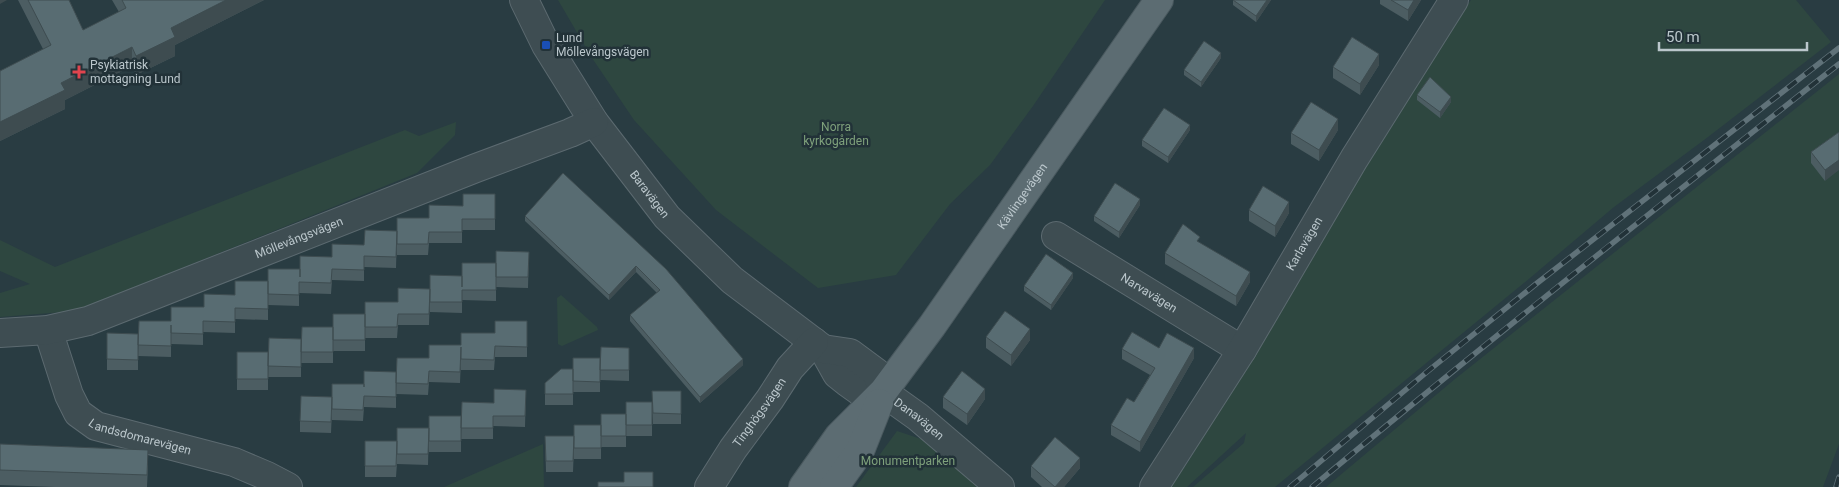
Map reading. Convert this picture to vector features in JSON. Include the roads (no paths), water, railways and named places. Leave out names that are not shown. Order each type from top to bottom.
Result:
[{"type":"main road","name":"Kävlingevägen","points":[[803,487],[839,436],[883,392],[932,326],[1160,0]]},
{"type":"main road","name":"Kävlingevägen","points":[[834,487],[860,451],[883,392]]},
{"type":"street","name":"Baravägen","points":[[524,0],[546,45],[594,122],[666,218],[732,280],[818,345],[850,353],[877,373],[883,392]]},
{"type":"street","name":"Karlavägen","points":[[1154,487],[1242,350],[1354,159],[1454,0]]},
{"type":"street","name":"Möllevångsvägen","points":[[0,334],[48,330],[88,321],[594,122]]},
{"type":"street","name":"Narvavägen","points":[[1056,236],[1242,350]]},
{"type":"street","name":"Landsdomarevägen","points":[[48,330],[69,396],[78,413],[96,426],[234,462],[288,487]]},
{"type":"street","name":"Tinghögsvägen","points":[[709,487],[733,449],[766,406],[790,368],[818,345]]},
{"type":"street","name":"Danavägen","points":[[883,392],[918,417],[1000,487]]},
{"type":"railway","points":[[1290,487],[1428,371],[1536,284],[1839,48]]},
{"type":"railway","points":[[1312,487],[1574,274],[1839,64]]},
{"type":"railway","points":[[1836,487],[1839,477]]},
{"type":"place","name":"Lund Möllevångsvägen","points":[[546,45]]},
{"type":"place","name":"Psykiatrisk mottagning Lund","points":[[79,72]]},
{"type":"park label","name":"Norra kyrkogården","points":[[836,134]]},
{"type":"park label","name":"Monumentparken","points":[[908,461]]}]
